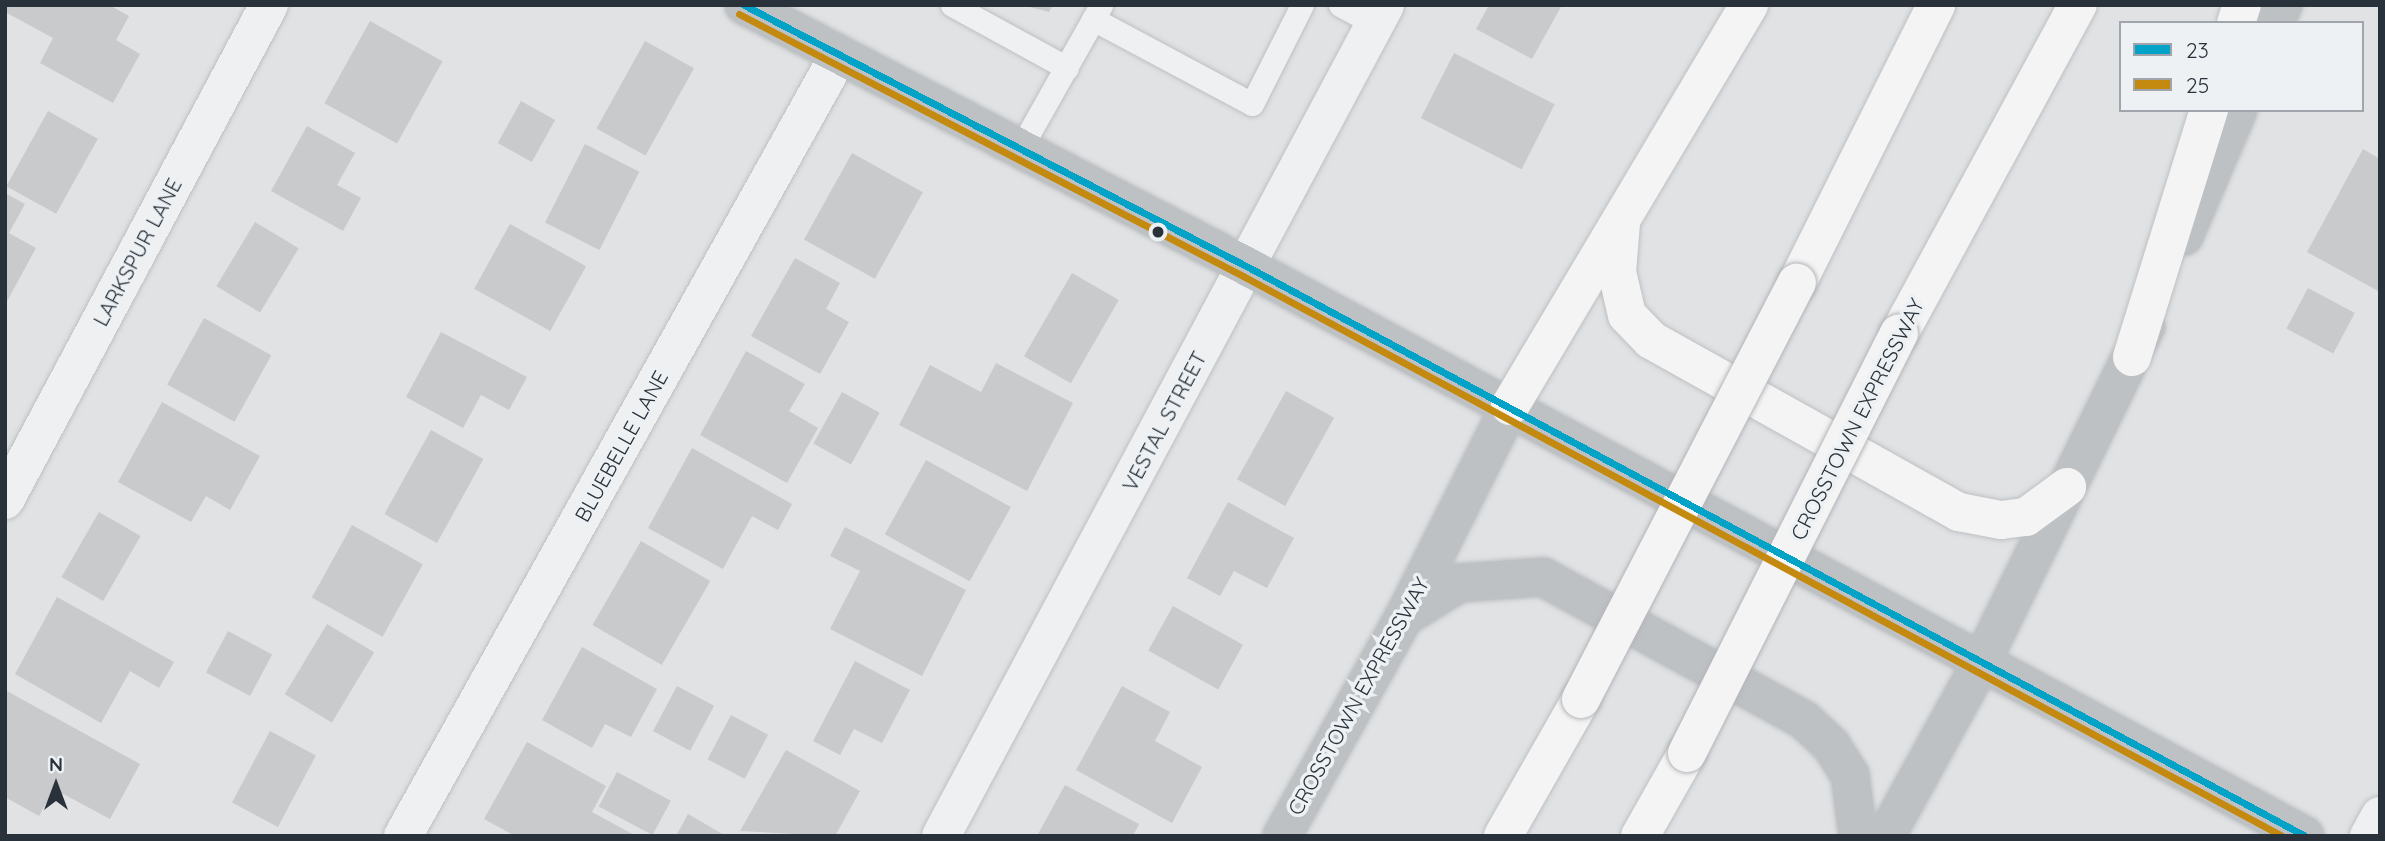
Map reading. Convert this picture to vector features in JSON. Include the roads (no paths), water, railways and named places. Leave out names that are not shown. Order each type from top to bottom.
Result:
[{"type":"highway","points":[[1510,406],[1749,5]]},
{"type":"highway","points":[[1503,836],[1581,699],[1797,284],[1936,5]]},
{"type":"highway","name":"CROSSTOWN EXPRESSWAY","points":[[1640,836],[1687,753],[1899,334],[2078,5]]},
{"type":"highway","points":[[2132,357],[2208,112]]},
{"type":"highway","points":[[1621,223],[1617,272],[1627,315],[1651,340],[1959,512],[2001,520],[2026,517],[2067,487]]},
{"type":"main road","points":[[2276,21],[2283,5]]},
{"type":"main road","points":[[757,8],[839,55],[1510,406],[2305,836]]},
{"type":"main road","points":[[1886,836],[1981,663],[2132,357],[2237,112]]},
{"type":"main road","name":"CROSSTOWN EXPRESSWAY","points":[[1282,836],[1404,617],[1510,406]]},
{"type":"main road","points":[[1404,617],[1459,583],[1543,577],[1804,720],[1831,745],[1850,775],[1858,836]]},
{"type":"street","name":"LARKSPUR LANE","points":[[5,500],[269,5]]},
{"type":"street","name":"VESTAL STREET","points":[[941,836],[1248,267],[1380,15]]},
{"type":"street","name":"BLUEBELLE LANE","points":[[403,836],[839,55]]},
{"type":"street","points":[[2368,836],[2380,816]]},
{"type":"lane","points":[[952,5],[1068,68]]},
{"type":"lane","points":[[1020,149],[1068,68],[1097,12],[1252,104],[1302,5]]},
{"type":"lane","points":[[1340,5],[1380,15]]}]
